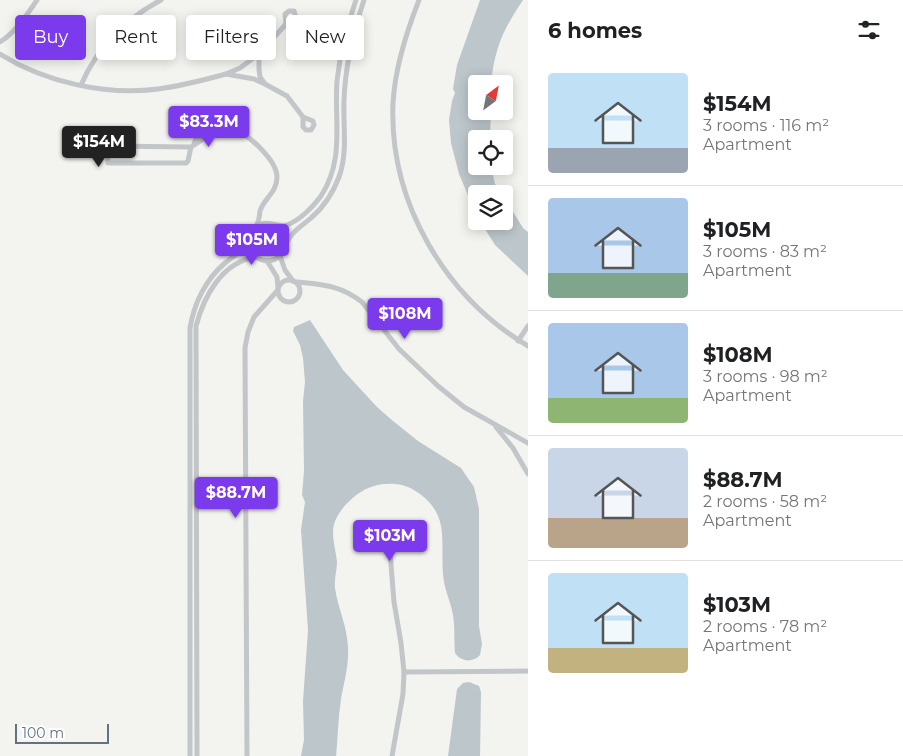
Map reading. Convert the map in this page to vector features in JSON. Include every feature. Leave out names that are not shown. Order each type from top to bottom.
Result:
[{"type":"street","points":[[0,42],[12,34],[37,0]]},
{"type":"street","points":[[81,85],[90,66],[113,35],[133,18],[161,0]]},
{"type":"street","points":[[260,217],[268,223],[278,226],[289,224],[310,208],[324,191],[335,165],[337,146],[337,80],[346,31],[356,0]]},
{"type":"street","points":[[197,756],[196,326],[201,309],[216,283],[235,264],[247,258],[256,257],[267,261],[280,256],[284,252],[286,242],[293,232],[310,219],[328,199],[342,170],[345,151],[344,101],[348,62],[354,30],[364,0]]},
{"type":"street","points":[[419,0],[405,35],[394,103],[393,122],[396,147],[408,197],[425,239],[456,286],[480,311],[518,341],[528,346]]},
{"type":"street","points":[[276,35],[286,24]]},
{"type":"street","points":[[0,54],[34,71],[81,85],[123,90],[157,89],[226,74],[240,68],[251,60]]},
{"type":"street","points":[[259,60],[260,77],[265,84]]},
{"type":"street","points":[[226,74],[254,79],[287,96],[303,117]]},
{"type":"street","points":[[190,756],[190,328],[196,305],[208,282],[220,268],[240,253],[248,241],[250,233],[256,227],[262,208],[276,186],[277,176],[273,164],[251,140],[240,132],[230,129],[210,132],[206,138],[193,145],[107,147],[108,163],[186,163],[193,145]]},
{"type":"street","points":[[256,227],[268,223]]},
{"type":"street","points":[[278,226],[284,233],[286,242]]},
{"type":"street","points":[[248,241],[250,250],[256,257]]},
{"type":"street","points":[[280,256],[284,270],[300,290],[299,295]]},
{"type":"street","points":[[267,261],[277,277],[278,296],[284,300]]},
{"type":"street","points":[[246,756],[245,348],[248,332],[254,317],[284,282],[311,283],[336,287],[355,296],[362,302],[399,349],[425,374],[464,406],[519,436],[528,443]]},
{"type":"street","points":[[270,300],[292,301],[311,283]]},
{"type":"street","points":[[518,341],[528,326]]},
{"type":"street","points":[[494,424],[521,460],[528,474]]},
{"type":"street","points":[[521,460],[528,460]]},
{"type":"street","points":[[390,552],[394,602],[404,672],[403,694],[392,756]]},
{"type":"street","points":[[404,672],[528,671]]},
{"type":"shaded area","points":[[480,0],[523,0],[501,39],[492,75],[468,75],[468,120],[491,120],[490,130],[468,130],[468,175],[493,175],[496,185],[468,185],[468,195],[459,174],[451,143],[449,120],[455,93],[453,89],[457,65]]},
{"type":"shaded area","points":[[513,212],[523,228],[528,232],[528,276],[495,245],[486,230],[513,230]]},
{"type":"shaded area","points":[[310,320],[343,370],[377,407],[418,441],[461,468],[474,487],[479,509],[479,626],[482,644],[480,655],[471,660],[464,660],[455,653],[453,615],[444,582],[442,531],[435,509],[427,500],[405,486],[395,484],[379,485],[362,491],[350,500],[336,518],[333,533],[337,562],[335,588],[346,631],[348,654],[340,706],[336,756],[301,756],[304,740],[303,701],[308,630],[301,530],[305,502],[302,495],[305,382],[300,345],[293,331],[294,327]]},
{"type":"shaded area","points":[[469,682],[479,686],[481,692],[480,756],[448,756],[457,689],[463,683]]}]
